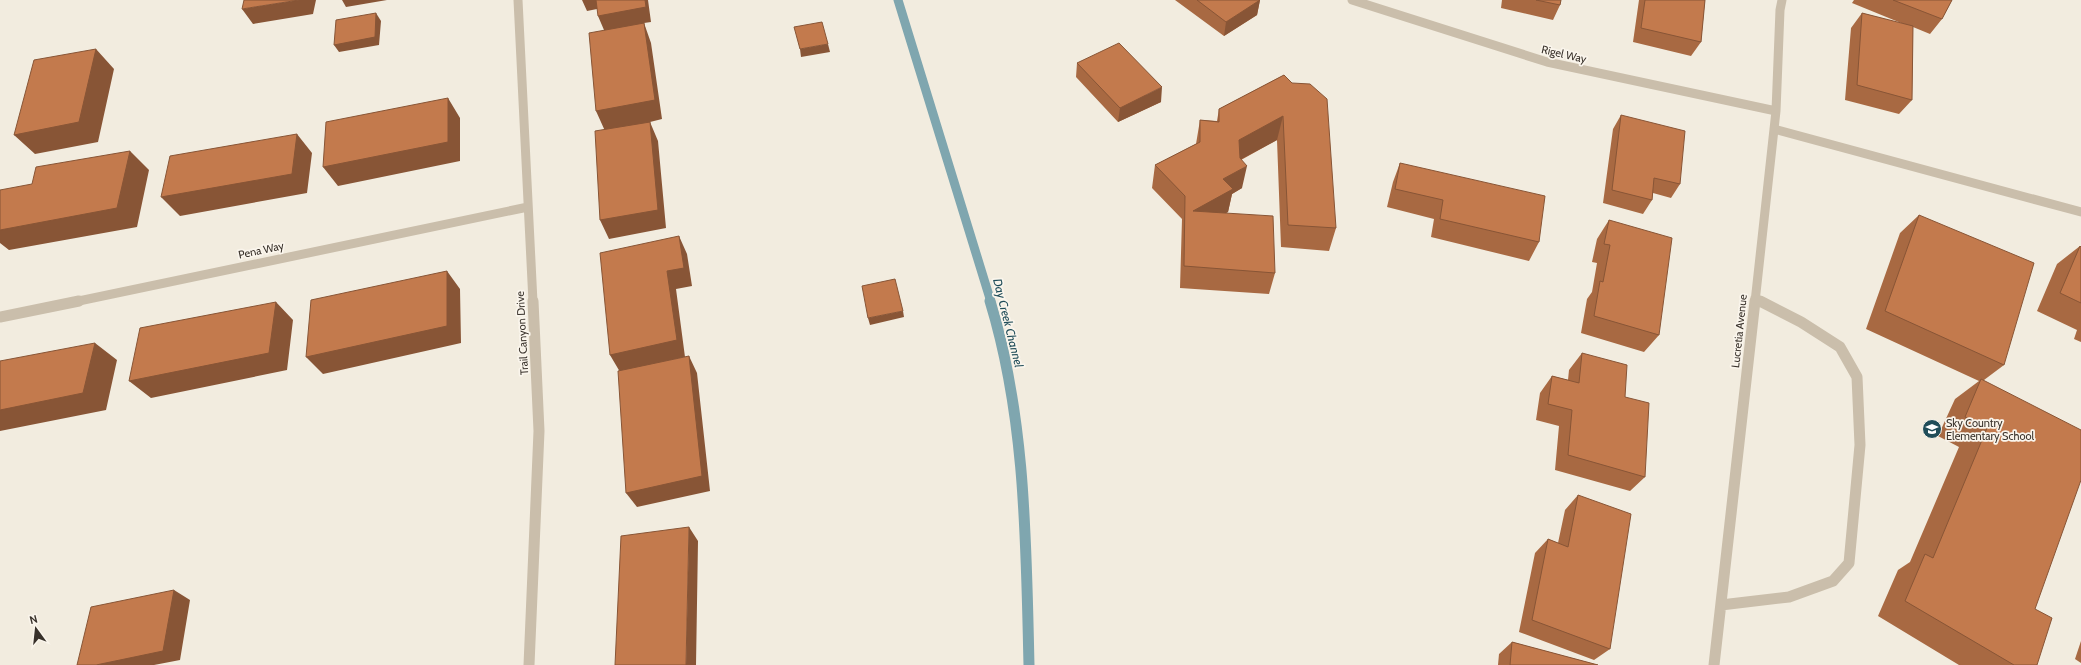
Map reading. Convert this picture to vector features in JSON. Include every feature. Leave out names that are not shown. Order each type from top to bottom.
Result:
[{"type":"street","name":"Trail Canyon Drive","points":[[518,0],[539,431],[529,665]]},
{"type":"street","name":"Rigel Way","points":[[1352,0],[1547,62],[1776,111]]},
{"type":"street","name":"Lucretia Avenue","points":[[1714,665],[1776,111],[1780,10],[1782,0]]},
{"type":"street","points":[[1774,130],[2081,212]]},
{"type":"street","name":"Pena Way","points":[[0,317],[528,207]]},
{"type":"street","points":[[1721,605],[1789,597],[1833,581],[1849,563],[1860,445],[1857,377],[1840,347],[1801,322],[1755,298]]},
{"type":"building","points":[[244,0],[299,0],[242,9]]},
{"type":"building","points":[[596,0],[645,0],[646,7],[598,16]]},
{"type":"building","points":[[1197,0],[1260,0],[1226,22]]},
{"type":"building","points":[[1536,0],[1561,0],[1560,5]]},
{"type":"building","points":[[1645,0],[1705,0],[1701,42],[1641,28]]},
{"type":"building","points":[[1893,0],[1952,0],[1942,19]]},
{"type":"building","points":[[376,13],[375,37],[334,45],[336,20]]},
{"type":"building","points":[[1862,13],[1913,26],[1912,100],[1857,85]]},
{"type":"building","points":[[822,22],[828,44],[800,49],[794,27]]},
{"type":"building","points":[[644,23],[655,100],[596,111],[589,33]]},
{"type":"building","points":[[1119,43],[1162,87],[1120,108],[1077,63]]},
{"type":"building","points":[[96,49],[79,122],[14,135],[34,60]]},
{"type":"building","points":[[1284,75],[1292,83],[1310,84],[1327,99],[1336,228],[1288,225],[1283,116],[1239,140],[1240,158],[1247,166],[1223,179],[1233,189],[1193,211],[1273,216],[1275,273],[1184,266],[1185,196],[1155,165],[1200,142],[1200,120],[1219,122],[1219,109]]},
{"type":"building","points":[[448,98],[448,142],[323,167],[326,122]]},
{"type":"building","points":[[1621,115],[1685,131],[1680,184],[1654,178],[1652,200],[1612,190]]},
{"type":"building","points":[[650,122],[658,210],[600,220],[595,131]]},
{"type":"building","points":[[297,134],[292,174],[161,197],[170,156]]},
{"type":"building","points":[[130,151],[117,208],[0,230],[0,190],[32,184],[36,167]]},
{"type":"building","points":[[1400,163],[1545,196],[1539,242],[1440,219],[1443,200],[1395,189]]},
{"type":"building","points":[[1919,215],[2034,263],[2004,365],[1885,311]]},
{"type":"building","points":[[1609,220],[1672,238],[1659,335],[1594,316],[1600,281],[1603,282],[1610,245],[1604,244]]},
{"type":"building","points":[[679,236],[684,268],[667,271],[677,340],[610,355],[600,253]]},
{"type":"building","points":[[2080,246],[2081,247],[2081,303],[2060,293]]},
{"type":"building","points":[[447,271],[447,326],[306,357],[311,300]]},
{"type":"building","points":[[895,279],[903,311],[868,318],[862,286]]},
{"type":"building","points":[[276,302],[269,353],[129,381],[140,328]]},
{"type":"building","points":[[95,343],[83,393],[0,410],[0,361]]},
{"type":"building","points":[[1582,353],[1627,365],[1625,397],[1649,403],[1645,477],[1568,455],[1572,410],[1548,404],[1552,376],[1579,383]]},
{"type":"building","points":[[689,356],[702,476],[626,493],[618,371]]},
{"type":"building","points":[[1981,379],[2081,430],[2081,480],[2035,609],[2052,618],[2037,665],[2014,665],[1905,601],[1925,554],[1933,558],[1987,428],[1965,417]]},
{"type":"building","points":[[1578,495],[1631,514],[1610,649],[1532,620],[1548,539],[1568,547]]},
{"type":"building","points":[[689,527],[686,665],[615,665],[621,536]]},
{"type":"building","points":[[174,590],[163,651],[96,665],[77,665],[91,607]]},
{"type":"building","points":[[1512,642],[1598,665],[1510,665]]},
{"type":"waterway","name":"Day Creek Channel","points":[[898,0],[991,302]]},
{"type":"waterway","name":"Day Creek Channel","points":[[990,301],[1002,345],[1011,390],[1022,481],[1027,573],[1029,665]]},
{"type":"place","name":"Sky Country Elementary School","points":[[1932,429]]}]
